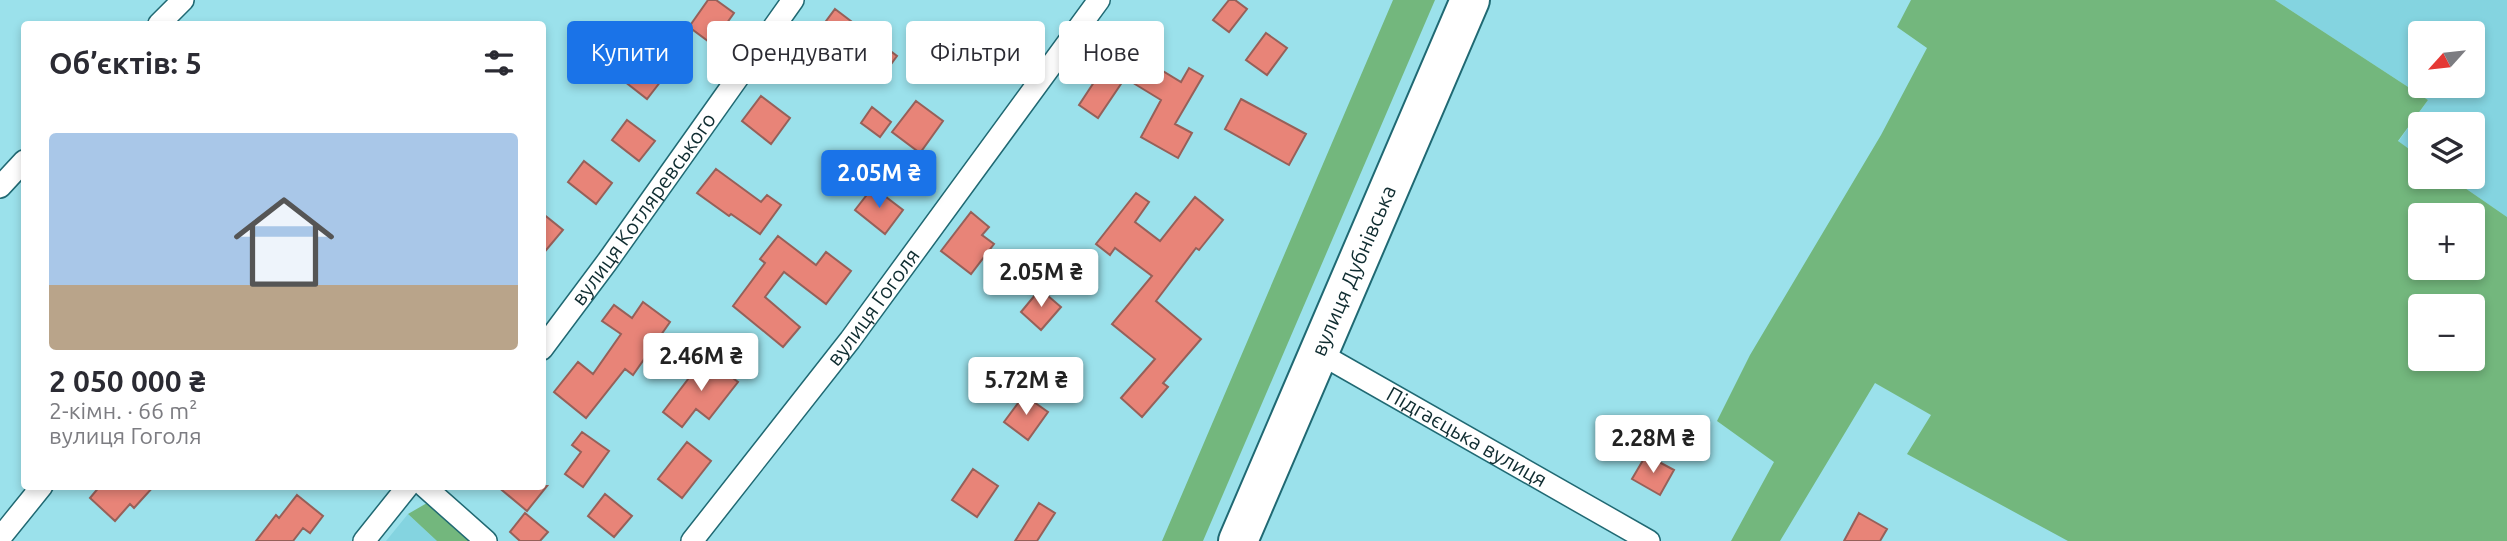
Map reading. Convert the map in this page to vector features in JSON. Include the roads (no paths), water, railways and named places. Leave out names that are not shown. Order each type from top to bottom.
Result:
[{"type":"highway","name":"вулиця Дубнівська","points":[[1238,541],[1470,0]]},
{"type":"street","points":[[162,21],[183,0]]},
{"type":"street","name":"вулиця Котляревського","points":[[546,344],[793,0]]},
{"type":"street","name":"вулиця Гоголя","points":[[692,541],[850,340],[1099,0]]},
{"type":"street","points":[[0,187],[21,164]]},
{"type":"street","name":"Підгаєцька вулиця","points":[[1319,353],[1649,541]]},
{"type":"street","points":[[0,538],[39,490]]},
{"type":"street","points":[[364,541],[405,490]]},
{"type":"street","points":[[429,490],[486,541]]}]
